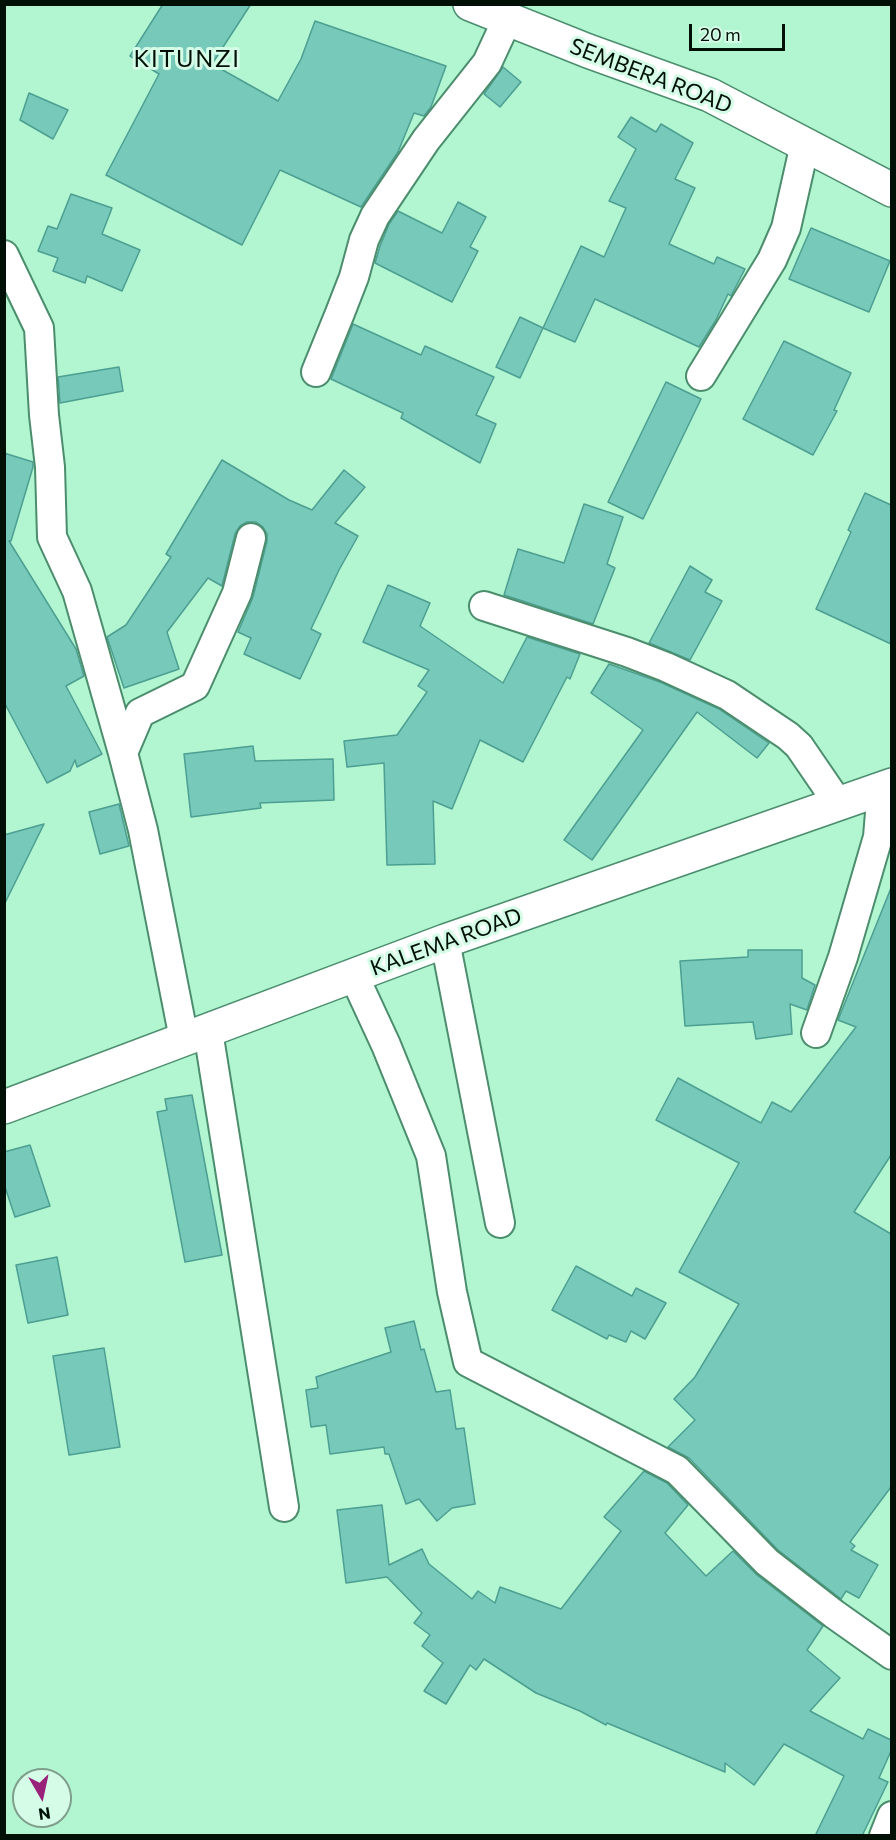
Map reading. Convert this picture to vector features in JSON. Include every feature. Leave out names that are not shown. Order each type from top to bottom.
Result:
[{"type":"street","name":"SEMBERA ROAD","points":[[470,4],[507,20],[710,95],[891,190]]},
{"type":"street","points":[[316,372],[354,277],[364,240],[375,216],[426,140],[487,63],[507,20]]},
{"type":"street","points":[[701,376],[772,260],[786,228],[805,144]]},
{"type":"street","points":[[4,255],[39,328],[44,415],[50,467],[52,537],[77,591],[123,753],[196,1035],[284,1507]]},
{"type":"street","points":[[123,753],[141,713],[195,686],[237,593],[251,538]]},
{"type":"street","points":[[484,606],[627,652],[726,695],[788,736],[799,746],[838,803]]},
{"type":"street","points":[[816,1033],[843,957],[878,837],[887,787]]},
{"type":"street","name":"KALEMA ROAD","points":[[4,1107],[445,941],[887,787]]},
{"type":"street","points":[[445,941],[500,1223]]},
{"type":"street","points":[[354,976],[386,1045],[431,1156],[452,1292],[468,1362],[677,1470],[767,1562],[891,1655]]},
{"type":"street","points":[[884,1836],[891,1816]]},
{"type":"building","points":[[163,4],[251,4],[212,64],[278,101],[301,59],[315,21],[446,66],[431,107],[424,116],[414,113],[398,152],[361,207],[280,170],[242,245],[106,175],[159,74],[130,56]]},
{"type":"building","points":[[503,67],[521,82],[500,107],[484,94]]},
{"type":"building","points":[[29,93],[68,110],[53,139],[20,120]]},
{"type":"building","points":[[631,117],[656,132],[661,124],[693,143],[675,179],[695,188],[669,244],[714,264],[717,257],[745,269],[731,296],[728,294],[716,320],[699,347],[595,299],[575,342],[543,328],[581,246],[604,257],[626,208],[609,201],[636,149],[618,137]]},
{"type":"building","points":[[71,194],[112,208],[102,234],[140,250],[122,291],[87,276],[85,283],[53,271],[58,258],[38,251],[48,226],[57,229]]},
{"type":"building","points":[[458,202],[486,217],[470,247],[478,251],[452,302],[375,263],[389,224],[398,211],[442,233]]},
{"type":"building","points":[[811,228],[890,261],[869,312],[789,279]]},
{"type":"building","points":[[520,317],[543,328],[520,378],[496,367]]},
{"type":"building","points":[[353,324],[421,355],[425,346],[494,377],[476,415],[496,424],[480,463],[401,418],[403,413],[331,379]]},
{"type":"building","points":[[784,341],[851,373],[834,410],[837,411],[813,455],[743,419]]},
{"type":"building","points":[[119,367],[123,391],[60,403],[58,377]]},
{"type":"building","points":[[666,382],[701,399],[643,519],[608,502]]},
{"type":"building","points":[[4,453],[33,462],[11,541],[9,541],[76,649],[84,676],[66,686],[102,754],[77,767],[75,760],[70,771],[47,783],[4,702]]},
{"type":"building","points":[[222,460],[289,500],[312,510],[344,470],[365,487],[335,523],[358,536],[311,629],[321,634],[300,679],[244,654],[251,638],[238,632],[253,597],[267,541],[267,534],[263,527],[256,522],[247,522],[240,526],[235,534],[222,586],[208,578],[167,632],[179,669],[124,688],[107,637],[126,625],[171,557],[166,554]]},
{"type":"building","points":[[865,493],[891,505],[891,644],[816,609],[851,532],[848,530]]},
{"type":"building","points":[[584,504],[623,517],[607,564],[615,568],[593,624],[504,595],[518,549],[564,563]]},
{"type":"building","points":[[690,566],[712,580],[705,592],[722,601],[690,660],[649,643]]},
{"type":"building","points":[[388,585],[430,603],[420,626],[503,683],[527,637],[580,654],[570,679],[567,677],[523,762],[480,740],[452,809],[433,801],[435,864],[387,865],[384,763],[347,767],[344,741],[397,735],[427,692],[418,686],[429,670],[363,642]]},
{"type":"building","points":[[609,664],[660,682],[719,709],[769,743],[757,758],[697,712],[592,860],[564,840],[643,730],[591,693]]},
{"type":"building","points":[[253,746],[255,761],[333,759],[334,800],[260,803],[261,808],[191,817],[184,754]]},
{"type":"building","points":[[119,804],[129,846],[100,854],[89,812]]},
{"type":"building","points":[[44,824],[4,905],[4,835]]},
{"type":"building","points":[[891,888],[891,1155],[854,1212],[891,1234],[891,1487],[850,1542],[855,1546],[851,1550],[878,1565],[859,1598],[846,1591],[841,1599],[778,1550],[689,1458],[668,1447],[695,1420],[674,1399],[695,1377],[739,1304],[679,1272],[739,1163],[656,1120],[678,1078],[761,1123],[772,1102],[791,1112],[856,1027],[838,1020]]},
{"type":"building","points":[[748,950],[802,950],[802,978],[815,985],[807,1010],[790,1004],[792,1034],[756,1039],[753,1022],[685,1026],[680,961],[748,957]]},
{"type":"building","points":[[192,1095],[222,1255],[185,1262],[157,1112],[167,1110],[165,1099]]},
{"type":"building","points":[[30,1145],[50,1206],[15,1217],[4,1184],[4,1152]]},
{"type":"building","points":[[57,1257],[68,1315],[28,1323],[16,1265]]},
{"type":"building","points":[[576,1266],[632,1296],[636,1288],[666,1303],[645,1339],[631,1331],[626,1342],[609,1335],[607,1339],[552,1310]]},
{"type":"building","points":[[414,1321],[421,1350],[424,1349],[436,1392],[450,1390],[456,1429],[464,1428],[475,1504],[452,1508],[437,1521],[419,1499],[406,1504],[389,1454],[385,1454],[384,1447],[330,1454],[326,1425],[311,1427],[306,1390],[318,1388],[316,1377],[391,1352],[385,1328]]},
{"type":"building","points":[[104,1348],[120,1447],[69,1455],[53,1356]]},
{"type":"building","points":[[644,1471],[667,1483],[688,1505],[665,1533],[706,1576],[733,1551],[757,1575],[823,1626],[807,1650],[840,1678],[810,1711],[863,1739],[868,1729],[891,1740],[891,1751],[879,1778],[888,1782],[862,1836],[815,1836],[844,1776],[784,1744],[754,1785],[725,1763],[725,1772],[607,1723],[606,1725],[580,1711],[536,1693],[484,1659],[476,1670],[470,1665],[446,1704],[424,1691],[443,1663],[422,1646],[430,1635],[414,1623],[422,1613],[387,1577],[346,1583],[337,1510],[382,1505],[389,1565],[422,1549],[429,1564],[472,1599],[478,1591],[495,1603],[500,1587],[561,1609],[621,1531],[604,1517]]},
{"type":"district","name":"KITUNZI","points":[[187,59]]}]
